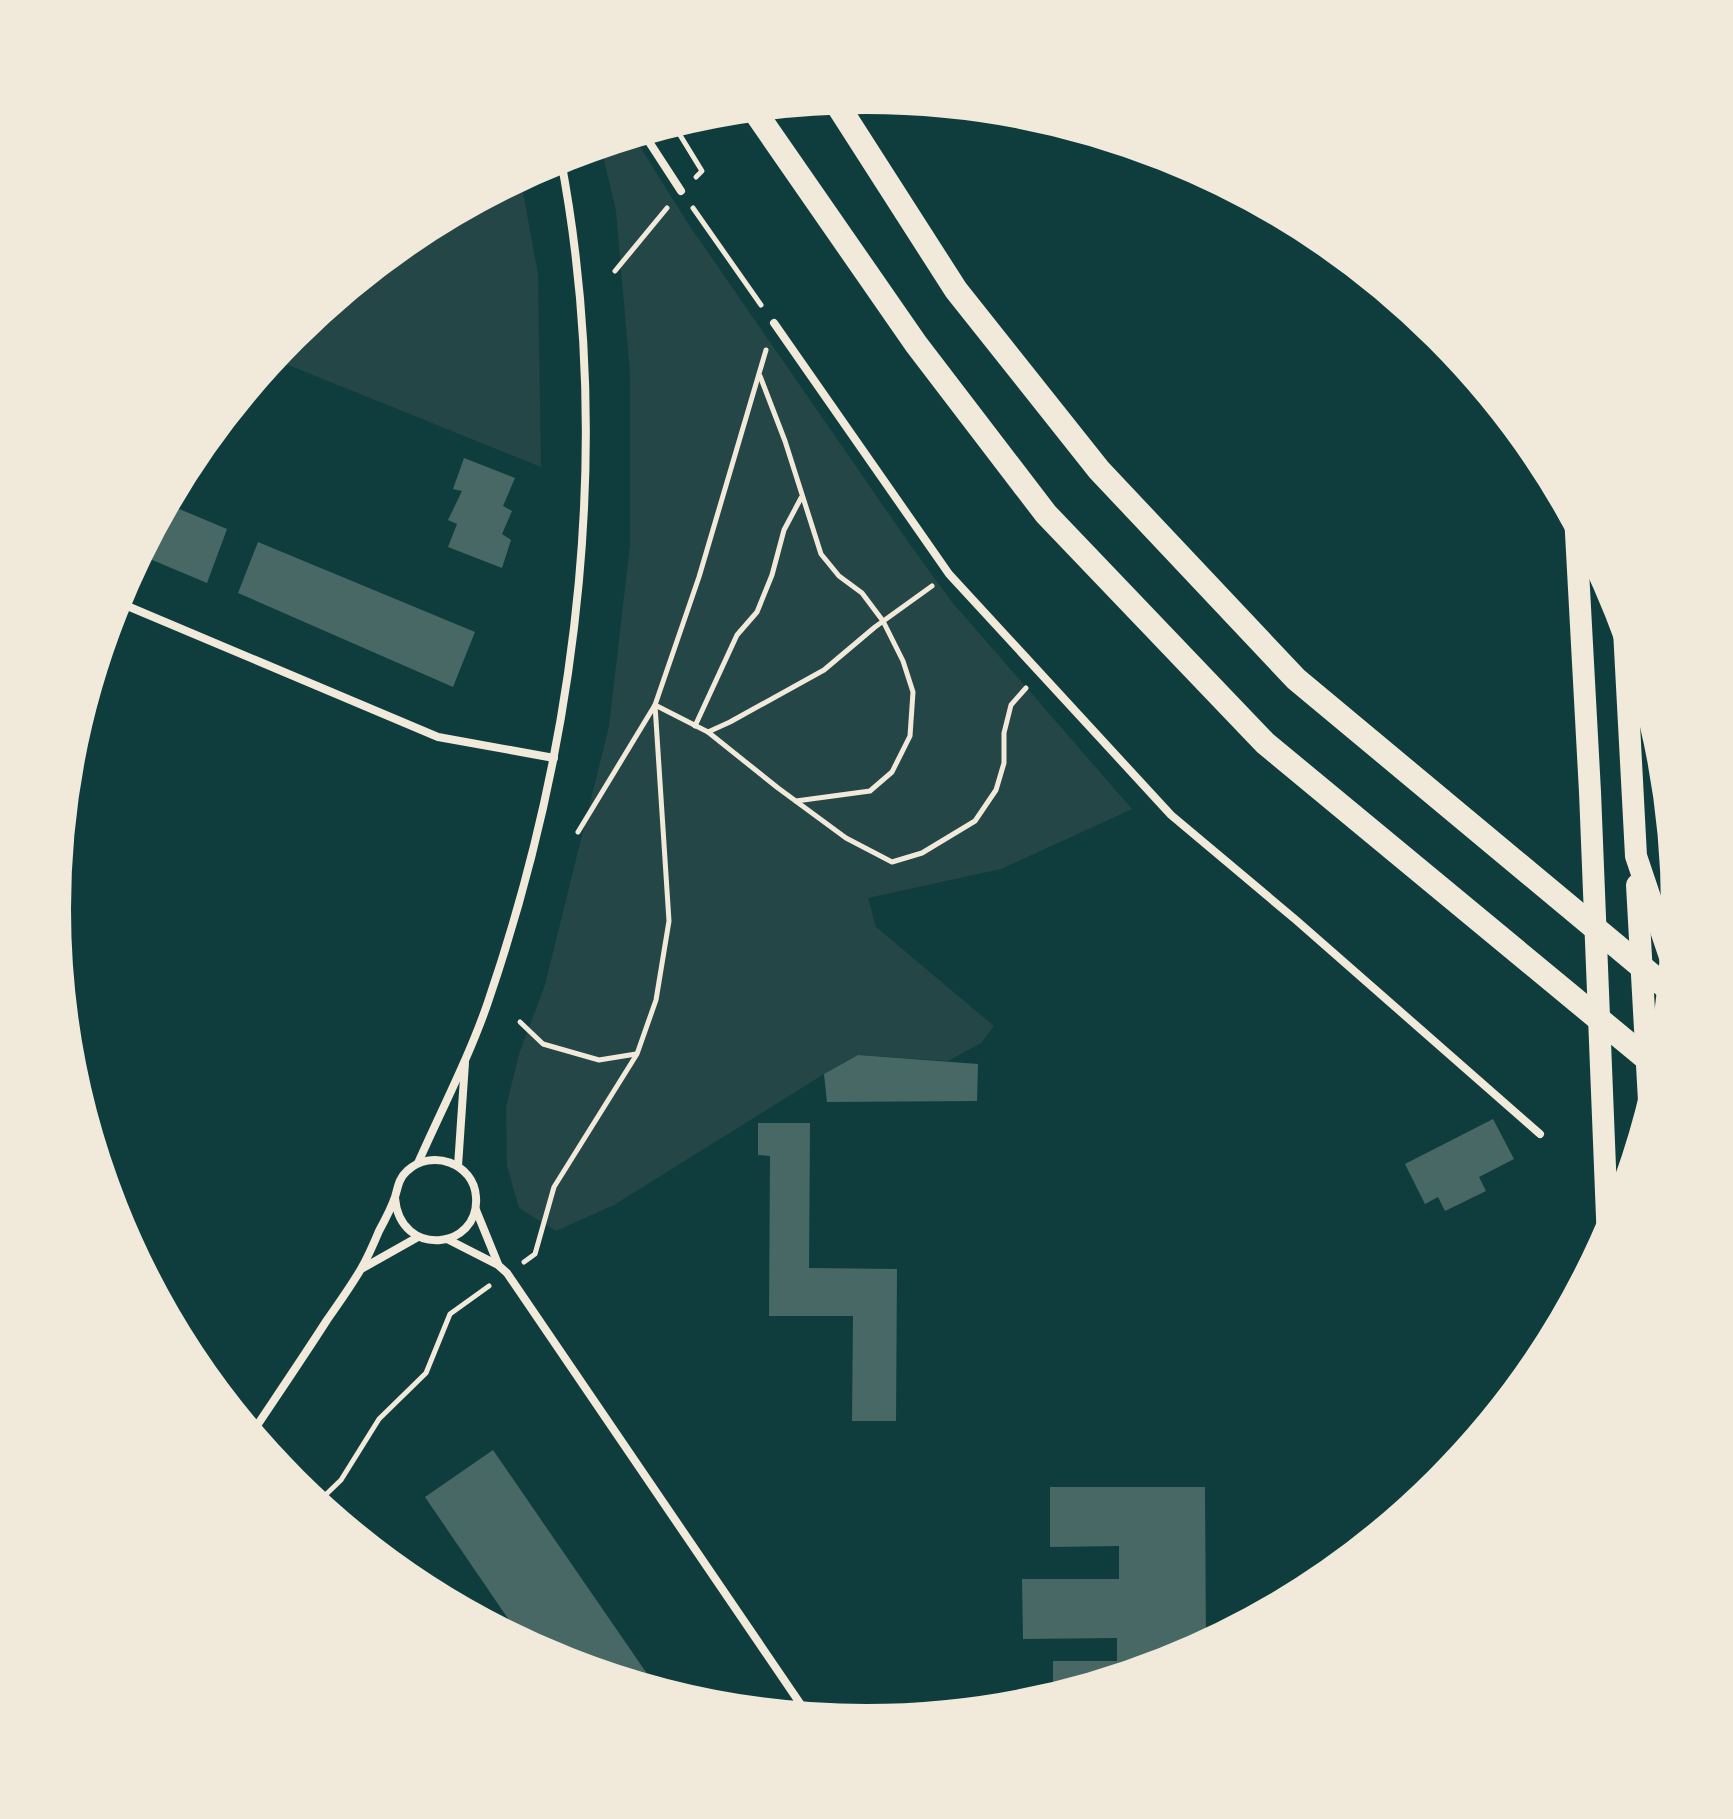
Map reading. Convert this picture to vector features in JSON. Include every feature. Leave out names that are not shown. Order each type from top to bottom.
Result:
[{"type":"highway","points":[[841,110],[956,290],[1110,481],[1296,679],[1663,985]]},
{"type":"highway","points":[[758,117],[916,344],[1046,514],[1265,743],[1652,1063]]},
{"type":"highway","points":[[1576,540],[1607,1213]]},
{"type":"highway","points":[[1625,652],[1648,1083]]},
{"type":"highway","points":[[1636,856],[1666,944]]},
{"type":"street","points":[[647,139],[681,191]]},
{"type":"street","points":[[418,1163],[487,1004],[513,921],[536,841],[569,668],[585,497],[585,382],[579,292],[563,169]]},
{"type":"street","points":[[774,323],[949,574],[1171,815],[1540,1134]]},
{"type":"street","points":[[126,605],[438,737],[554,758]]},
{"type":"street","points":[[1627,697],[1632,675]]},
{"type":"street","points":[[458,1166],[465,1057]]},
{"type":"street","points":[[256,1427],[362,1268],[406,1171],[418,1163],[445,1160],[458,1166],[470,1178],[476,1193],[476,1210],[498,1265]]},
{"type":"street","points":[[395,1198],[400,1221],[408,1231],[432,1241],[460,1233],[470,1223],[476,1210]]},
{"type":"street","points":[[362,1268],[418,1237]]},
{"type":"street","points":[[447,1239],[498,1265],[507,1273],[802,1707]]},
{"type":"path","points":[[678,132],[702,171]]},
{"type":"path","points":[[578,832],[655,705],[699,577],[774,323],[681,191],[615,271]]},
{"type":"path","points":[[759,375],[785,441],[821,554],[839,576],[862,593],[883,621],[903,661],[913,692],[910,736],[892,772],[870,791],[796,801]]},
{"type":"path","points":[[695,726],[737,635],[757,612],[772,575],[784,530],[802,498]]},
{"type":"path","points":[[708,732],[824,670],[883,621],[949,574]]},
{"type":"path","points":[[655,705],[708,732],[846,838],[892,862],[922,853],[975,821],[996,790],[1004,763],[1004,733],[1011,705],[1040,673]]},
{"type":"path","points":[[535,1254],[554,1187],[637,1054],[656,1000],[669,921],[655,705]]},
{"type":"path","points":[[520,1022],[543,1044],[599,1060],[637,1054]]},
{"type":"path","points":[[323,1497],[341,1480],[379,1419],[426,1373],[450,1314],[476,1295]]},
{"type":"shaded area","points":[[637,143],[689,225],[952,602],[1132,809],[1001,869],[868,898],[876,927],[994,1026],[981,1043],[948,1061],[858,1055],[614,1205],[556,1231],[519,1208],[507,1166],[506,1107],[519,1054],[545,985],[609,726],[630,545],[630,373],[616,211],[602,154]]},
{"type":"shaded area","points":[[522,187],[538,274],[541,467],[282,363],[300,343],[379,274],[466,216]]},
{"type":"building","points":[[464,458],[515,478],[503,506],[512,511],[502,534],[511,540],[502,568],[448,547],[457,524],[448,520],[462,491],[453,489]]},
{"type":"building","points":[[174,507],[227,529],[207,583],[148,558]]},
{"type":"building","points":[[258,542],[475,632],[453,687],[238,593]]},
{"type":"building","points":[[858,1055],[978,1064],[977,1101],[827,1102],[824,1074]]},
{"type":"building","points":[[1493,1119],[1514,1159],[1479,1177],[1486,1191],[1445,1211],[1438,1197],[1425,1204],[1405,1164]]},
{"type":"building","points":[[758,1123],[810,1123],[809,1268],[897,1269],[896,1421],[852,1421],[853,1316],[769,1316],[770,1156],[758,1155]]},
{"type":"building","points":[[493,1450],[652,1681],[609,1668],[514,1628],[425,1497]]},
{"type":"building","points":[[1050,1487],[1205,1487],[1206,1634],[1124,1668],[1053,1688],[1053,1661],[1117,1661],[1117,1638],[1023,1639],[1022,1579],[1119,1579],[1119,1546],[1050,1547]]}]
